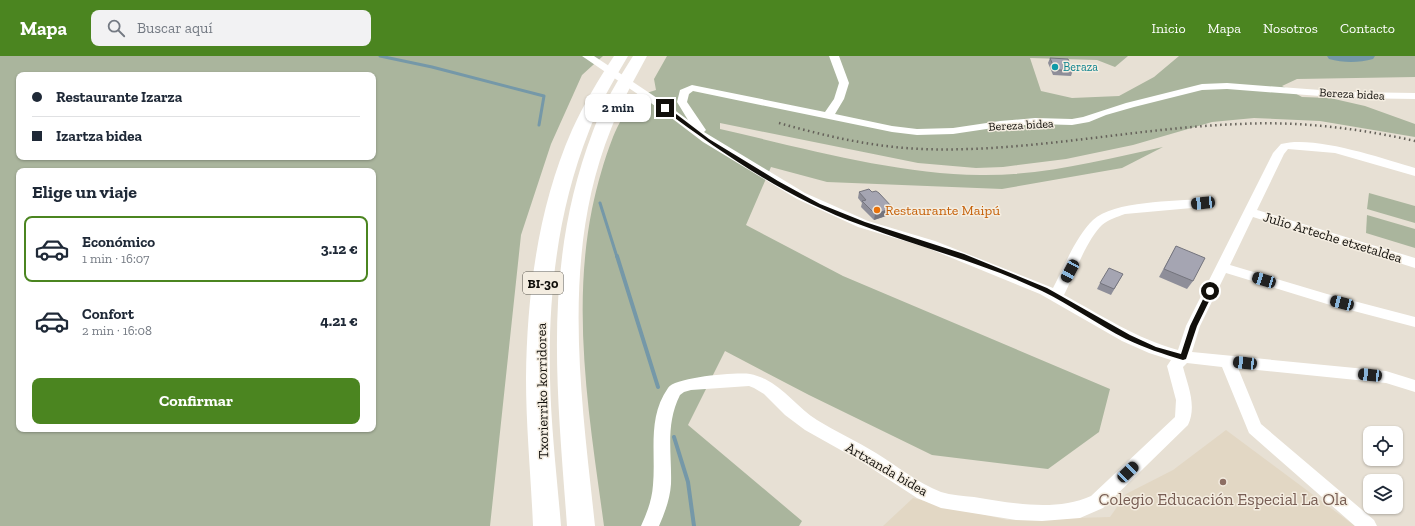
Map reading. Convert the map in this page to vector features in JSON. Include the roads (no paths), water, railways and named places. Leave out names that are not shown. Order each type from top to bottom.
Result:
[{"type":"highway","name":"Txorierriko korridorea","points":[[547,526],[539,409],[539,337],[544,276],[552,218],[560,187],[576,139],[598,93],[621,56]]},
{"type":"highway","name":"Txorierriko korridorea","points":[[581,526],[570,404],[567,341],[569,275],[583,188],[597,141],[617,95],[640,56]]},
{"type":"street","points":[[586,56],[665,108],[707,140],[776,183],[818,205],[863,224],[962,256],[1045,290],[1128,337],[1154,349],[1183,357],[1386,377],[1415,386]]},
{"type":"street","points":[[830,115],[839,99],[844,83],[834,56]]},
{"type":"street","name":"Bereza bidea","points":[[707,140],[682,102],[684,92],[692,88],[830,115],[892,129],[916,132],[953,131],[1014,123],[1072,122],[1085,120],[1102,113],[1130,105],[1202,87],[1227,86],[1347,95],[1415,96]]},
{"type":"street","name":"Julio Arteche etxetaldea","points":[[1183,357],[1193,326],[1279,153],[1285,146],[1304,145],[1355,154],[1415,172]]},
{"type":"street","points":[[1056,297],[1088,234],[1098,222],[1108,215],[1124,210],[1203,203]]},
{"type":"street","name":"Julio Arteche etxetaldea","points":[[1250,212],[1415,263]]},
{"type":"street","points":[[1222,267],[1327,299],[1415,322]]},
{"type":"street","name":"Artxanda bidea","points":[[650,526],[659,504],[662,485],[661,433],[669,401],[674,391],[679,387],[691,384],[749,380],[759,383],[770,390],[791,410],[811,425],[868,457],[923,492],[941,500],[1016,512],[1059,512],[1080,510],[1097,502],[1182,420],[1184,403],[1175,366],[1183,357]]},
{"type":"street","points":[[1227,361],[1255,428],[1368,526]]},
{"type":"waterway","points":[[380,56],[432,67],[544,96],[539,125]]},
{"type":"waterway","points":[[1335,56],[1367,56]]},
{"type":"waterway","points":[[600,203],[617,257]]},
{"type":"waterway","points":[[617,256],[658,387]]},
{"type":"waterway","points":[[674,437],[688,482],[694,526]]},
{"type":"railway","points":[[779,123],[849,140],[885,146],[921,149],[961,149],[1041,144],[1199,126],[1261,123],[1328,126],[1371,132],[1415,141]]},
{"type":"place","name":"Beraza","points":[[1055,67]]},
{"type":"place","name":"Restaurante Maipú","points":[[877,210]]},
{"type":"place","name":"Colegio Educación Especial La Ola","points":[[1223,482]]}]
